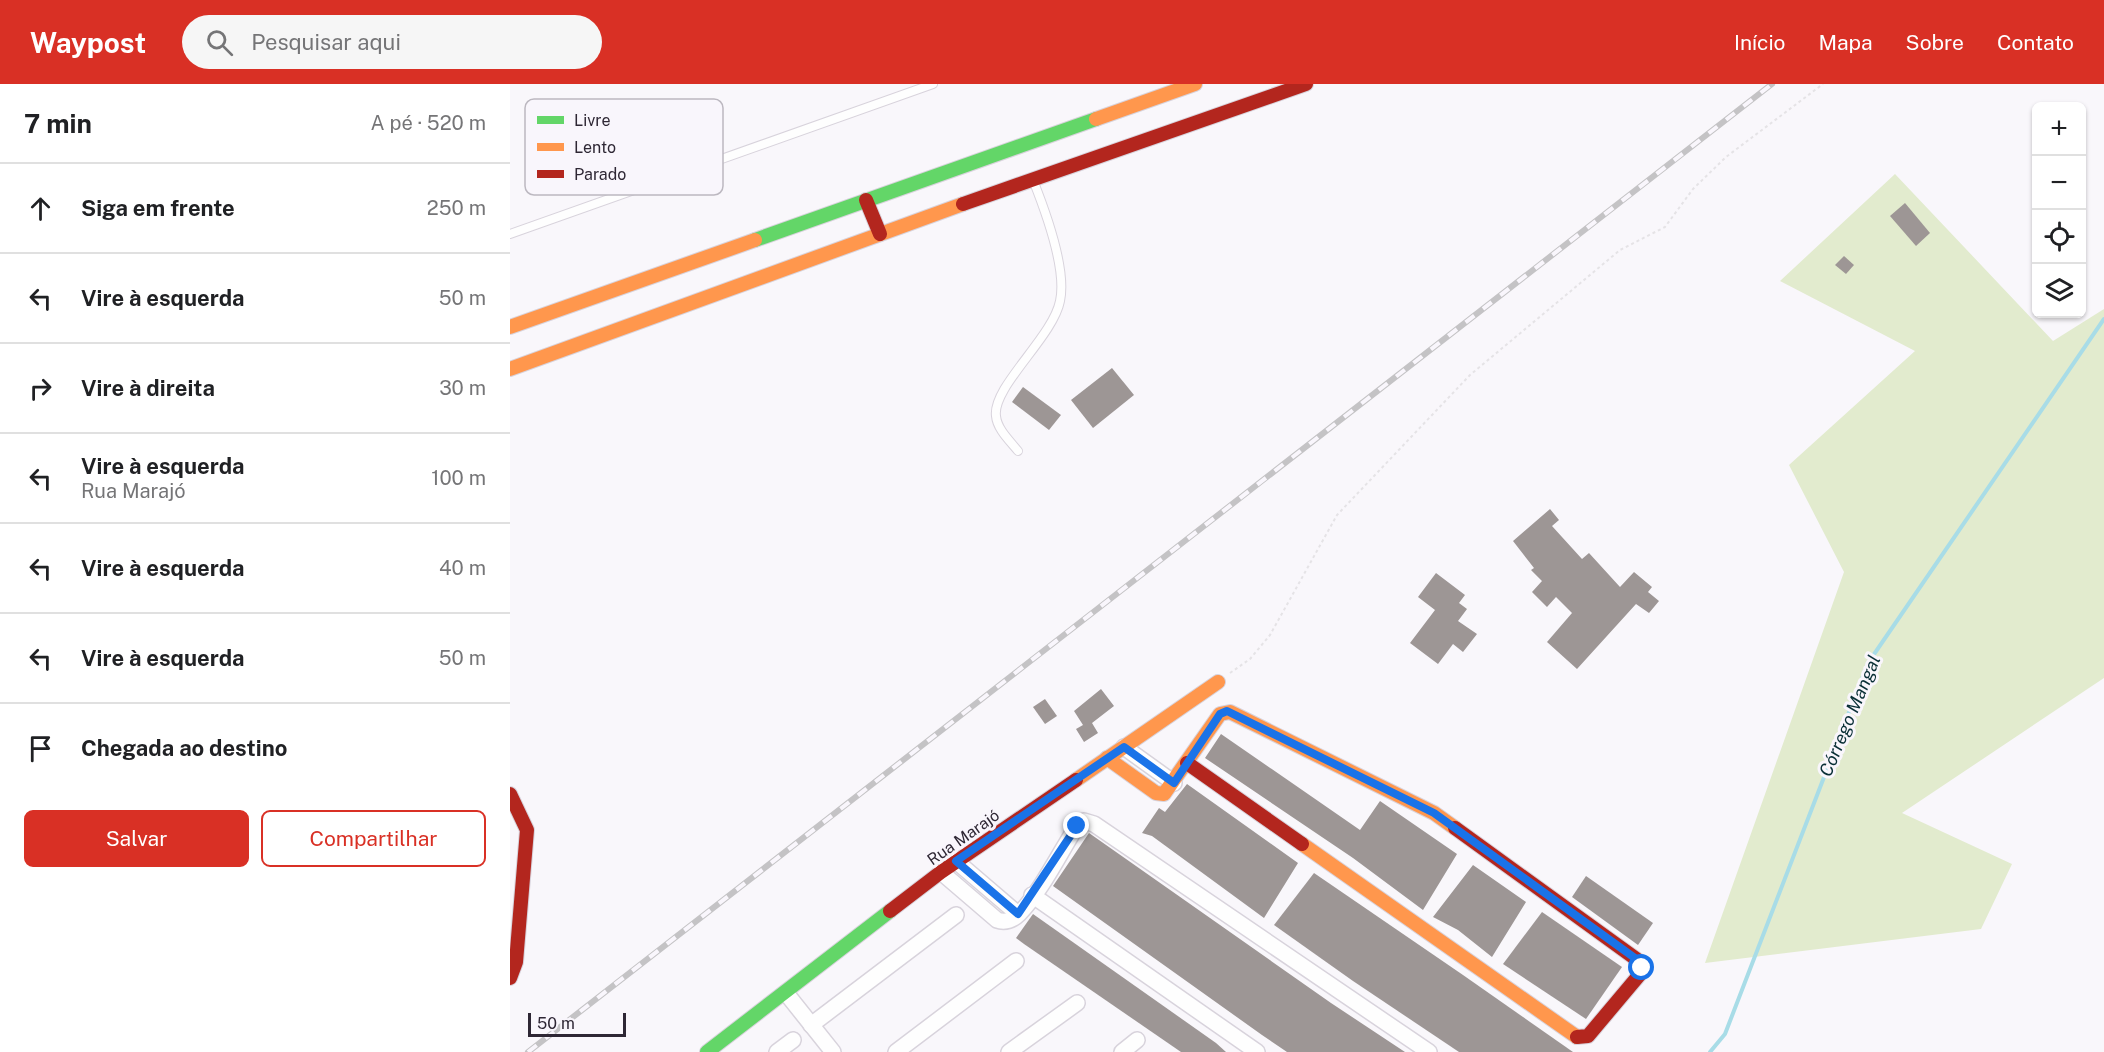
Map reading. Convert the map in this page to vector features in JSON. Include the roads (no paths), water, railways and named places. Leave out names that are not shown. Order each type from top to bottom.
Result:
[{"type":"street","points":[[510,327],[1196,84]]},
{"type":"street","points":[[510,369],[1112,150],[1306,84]]},
{"type":"street","points":[[1097,118],[1114,131],[1112,150]]},
{"type":"street","points":[[866,200],[880,234]]},
{"type":"street","name":"Rua Marajó","points":[[707,1052],[956,861],[1222,679]]},
{"type":"street","points":[[1107,758],[1160,794],[1167,791],[1174,783],[1187,763],[1220,714],[1230,712],[1434,813],[1639,961],[1642,964],[1641,972],[1588,1036],[1578,1037],[1187,763]]},
{"type":"street","points":[[1124,747],[1174,783]]},
{"type":"street","points":[[510,794],[527,830],[516,962],[510,978]]},
{"type":"street","points":[[941,872],[998,920],[1009,921],[1018,914],[1032,895],[1077,826],[1084,821],[1094,824],[1429,1052]]},
{"type":"street","points":[[956,861],[1018,914]]},
{"type":"street","points":[[1032,895],[1257,1052]]},
{"type":"street","points":[[811,1025],[956,915]]},
{"type":"street","points":[[896,1052],[1017,961]]},
{"type":"street","points":[[786,993],[832,1052]]},
{"type":"street","points":[[1009,1052],[1077,1003]]},
{"type":"street","points":[[777,1052],[793,1040]]},
{"type":"street","points":[[1122,1052],[1137,1040]]},
{"type":"lane","points":[[723,158],[933,84]]},
{"type":"lane","points":[[1018,451],[1000,427],[996,417],[997,406],[1006,387],[1048,330],[1057,313],[1061,297],[1049,221],[1033,179]]},
{"type":"lane","points":[[510,234],[620,195]]},
{"type":"waterway","name":"Córrego Mangal","points":[[1710,1052],[1725,1034],[1868,663],[2104,319]]},
{"type":"railway","points":[[528,1052],[1772,84]]}]
